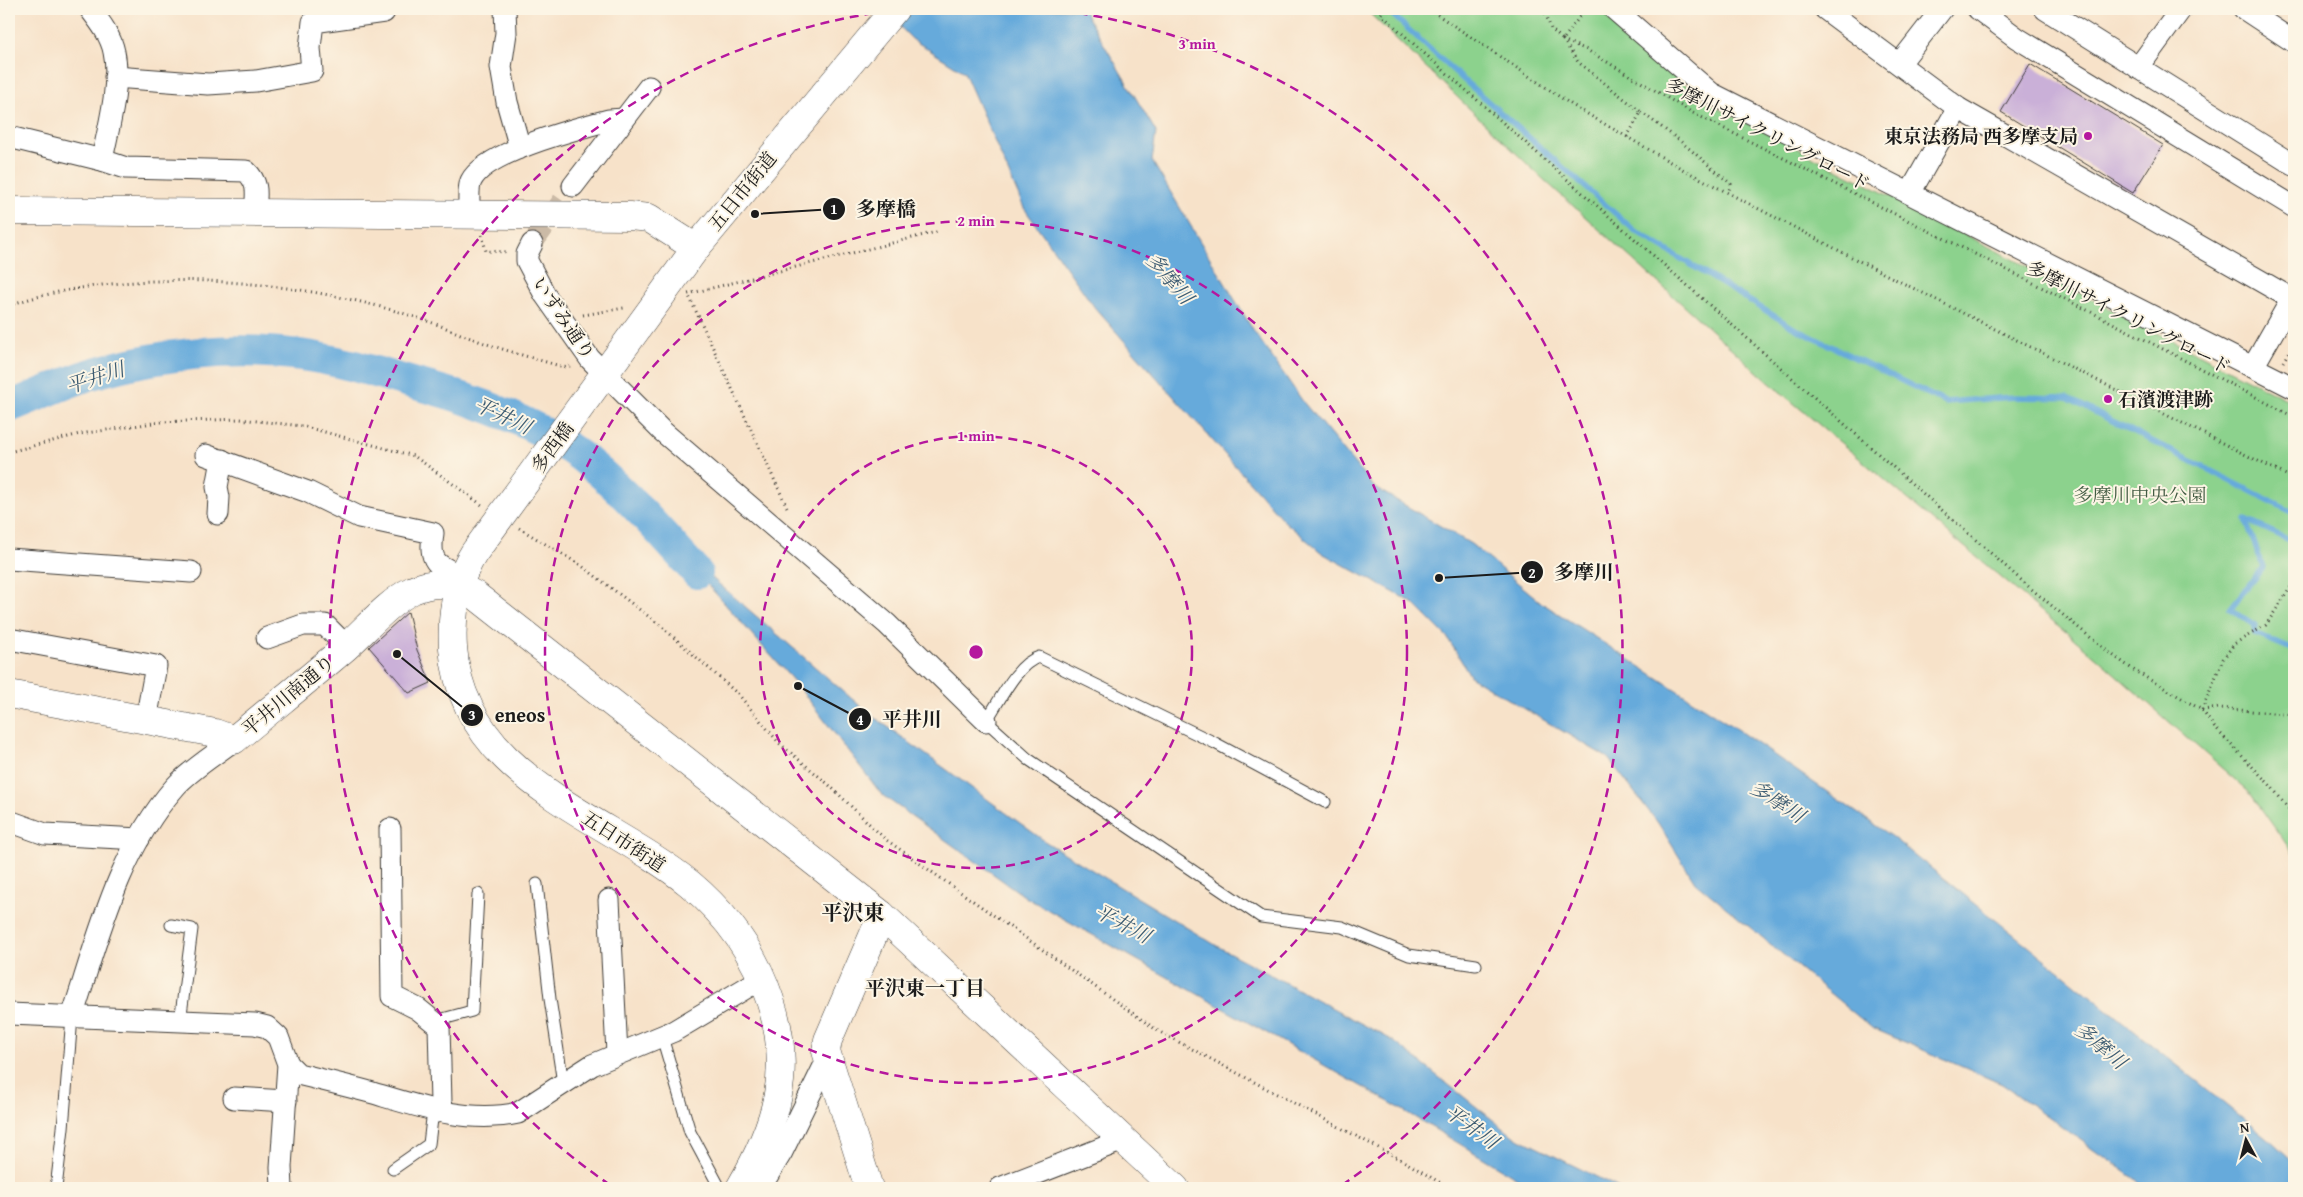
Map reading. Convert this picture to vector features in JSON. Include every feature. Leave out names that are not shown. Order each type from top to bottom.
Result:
[{"type":"street","points":[[90,9],[105,28],[114,53],[115,77],[102,160]]},
{"type":"street","points":[[505,9],[506,33],[501,67],[507,102],[520,148]]},
{"type":"street","name":"五日市街道","points":[[602,378],[696,248],[773,153],[895,9]]},
{"type":"street","points":[[1614,9],[1711,93],[2294,388]]},
{"type":"street","points":[[1825,9],[1958,108],[2294,298],[2259,370]]},
{"type":"street","points":[[1900,63],[1942,9]]},
{"type":"street","points":[[1978,9],[2017,38],[2294,207]]},
{"type":"street","points":[[2045,9],[2294,166]]},
{"type":"street","points":[[2138,68],[2181,9]]},
{"type":"street","points":[[2244,9],[2294,42]]},
{"type":"street","points":[[115,77],[208,84],[256,81],[312,71],[310,48],[313,22],[384,12]]},
{"type":"street","points":[[573,186],[649,87]]},
{"type":"street","points":[[1910,193],[1958,108]]},
{"type":"street","points":[[473,216],[470,184],[475,176],[520,148],[609,120],[624,119]]},
{"type":"street","points":[[9,137],[102,160],[126,168],[246,171],[254,179],[256,186],[255,214]]},
{"type":"street","points":[[9,211],[643,217],[659,224],[696,248]]},
{"type":"street","name":"いずみ通り","points":[[528,253],[565,326],[602,378],[888,624],[986,721]]},
{"type":"street","points":[[2259,370],[2294,323]]},
{"type":"street","name":"多西橋","points":[[502,515],[602,378]]},
{"type":"street","points":[[218,514],[219,497],[216,486],[214,458],[308,492],[359,517],[433,533],[432,545],[435,562],[439,566],[882,915],[1174,1188]]},
{"type":"street","name":"五日市街道","points":[[502,515],[474,553],[460,581],[454,614],[454,661],[459,684],[467,705],[480,729],[501,754],[531,781],[665,867],[700,893],[730,924],[747,950],[761,978],[777,1023],[781,1050],[781,1082],[771,1126],[740,1188]]},
{"type":"street","points":[[9,559],[191,572]]},
{"type":"street","name":"平井川南通り","points":[[9,694],[215,733],[234,740],[401,598],[412,591],[442,583],[460,581]]},
{"type":"street","points":[[267,638],[303,625],[325,625],[346,646]]},
{"type":"street","points":[[9,639],[156,666],[146,720]]},
{"type":"street","points":[[72,1017],[105,914],[127,860],[139,839],[161,804],[176,786],[234,740]]},
{"type":"street","points":[[9,821],[44,834],[139,839]]},
{"type":"street","points":[[390,829],[392,996],[418,1009],[439,1026],[441,1104],[437,1112]]},
{"type":"street","points":[[609,900],[618,1053]]},
{"type":"street","points":[[869,1188],[827,1060],[828,1040],[882,915]]},
{"type":"street","points":[[288,1064],[298,1074],[437,1112],[486,1117],[512,1115],[563,1083],[618,1053],[662,1037],[691,1022],[761,978]]},
{"type":"street","points":[[9,1014],[267,1027],[278,1037],[288,1064],[281,1167],[282,1188]]},
{"type":"street","points":[[760,1188],[782,1152],[827,1060]]},
{"type":"street","points":[[234,1098],[286,1101]]},
{"type":"street","points":[[1000,1188],[1123,1140]]},
{"type":"lane","points":[[1325,802],[1214,743],[1039,657],[1030,660],[1022,668],[986,721],[1028,759],[1261,918],[1342,926],[1409,955],[1476,965]]},
{"type":"lane","points":[[537,884],[550,999],[563,1083]]},
{"type":"lane","points":[[439,1026],[439,1020],[472,1011],[478,894]]},
{"type":"lane","points":[[171,925],[192,929],[180,1022]]},
{"type":"lane","points":[[56,1188],[72,1017]]},
{"type":"lane","points":[[662,1037],[690,1132],[720,1188]]},
{"type":"lane","points":[[393,1169],[429,1144],[432,1119],[437,1112]]},
{"type":"path","points":[[1385,9],[1381,14],[2080,630],[2135,671],[2202,710],[2214,727],[2271,786],[2294,816]]},
{"type":"path","points":[[1429,9],[1516,69],[1627,137],[1728,193],[2294,479]]},
{"type":"path","points":[[1544,9],[1551,29],[1563,40],[1585,9]]},
{"type":"path","name":"多摩川サイクリングロード","points":[[1563,40],[1578,62],[1642,112],[1627,137]]},
{"type":"path","name":"多摩川サイクリングロード","points":[[1563,40],[1587,50],[1693,112],[2105,319],[2294,418]]},
{"type":"path","points":[[1642,112],[1679,140],[1731,184],[1728,193]]},
{"type":"path","points":[[473,216],[486,251],[528,253]]},
{"type":"path","points":[[787,507],[688,294],[940,231]]},
{"type":"path","points":[[9,305],[87,288],[140,281],[192,281],[238,284],[309,291],[365,304],[426,321],[475,340],[566,368],[585,354]]},
{"type":"path","points":[[565,326],[582,316],[630,307]]},
{"type":"path","points":[[9,452],[80,434],[160,422],[240,419],[302,426],[414,456],[509,521],[582,566],[660,625],[739,695],[779,743],[828,784],[885,839],[1158,1030],[1398,1158],[1449,1188]]},
{"type":"path","points":[[2202,710],[2223,659],[2234,644],[2266,625],[2294,582]]},
{"type":"path","points":[[2202,710],[2219,708],[2294,715]]},
{"type":"green space","name":"多摩川中央公園","points":[[1365,9],[1598,9],[1704,101],[2294,403],[2294,855],[2250,793],[2098,659],[1772,385],[1542,178]]},
{"type":"water","name":"多摩川","points":[[883,9],[1083,9],[1156,132],[1152,161],[1253,330],[1304,403],[1374,487],[1471,544],[1542,603],[1735,728],[1892,837],[2268,1138],[2294,1162],[2294,1188],[2148,1188],[2002,1084],[1872,1028],[1695,882],[1658,823],[1608,758],[1471,677],[1447,637],[1413,603],[1322,553],[1284,521],[1095,308],[1024,208],[964,72],[912,39]]},
{"type":"water","points":[[667,539],[866,711],[1046,842],[1217,946],[1392,1040],[1512,1135],[1619,1188],[1534,1188],[1384,1099],[1027,898],[882,795],[798,686]]},
{"type":"building","points":[[2030,64],[2163,145],[2133,193],[2001,112]]},
{"type":"building","points":[[408,612],[417,650],[431,683],[409,693],[369,647]]},
{"type":"waterway","points":[[1386,9],[1634,230],[1794,328],[1945,402],[2014,397],[2067,398],[2294,513]]},
{"type":"waterway","name":"平井川","points":[[9,407],[95,373],[120,366],[170,357],[222,352],[274,352],[315,357],[345,364],[442,391],[487,406],[530,425],[551,437],[571,449],[618,489],[697,573]]},
{"type":"waterway","points":[[2294,542],[2246,520],[2263,567],[2230,609],[2255,625],[2255,634],[2294,650]]},
{"type":"tunnel","points":[[532,244],[573,186]]},
{"type":"place","name":"東京法務局 西多摩支局","points":[[2088,136]]},
{"type":"place","name":"多摩橋","points":[[755,214]]},
{"type":"place","name":"石濱渡津跡","points":[[2108,399]]},
{"type":"place","name":"多摩川","points":[[1439,578]]},
{"type":"place","name":"eneos","points":[[397,654]]},
{"type":"place","name":"平井川","points":[[798,686]]},
{"type":"district","name":"平沢東","points":[[853,912]]},
{"type":"district","name":"平沢東一丁目","points":[[925,987]]}]
